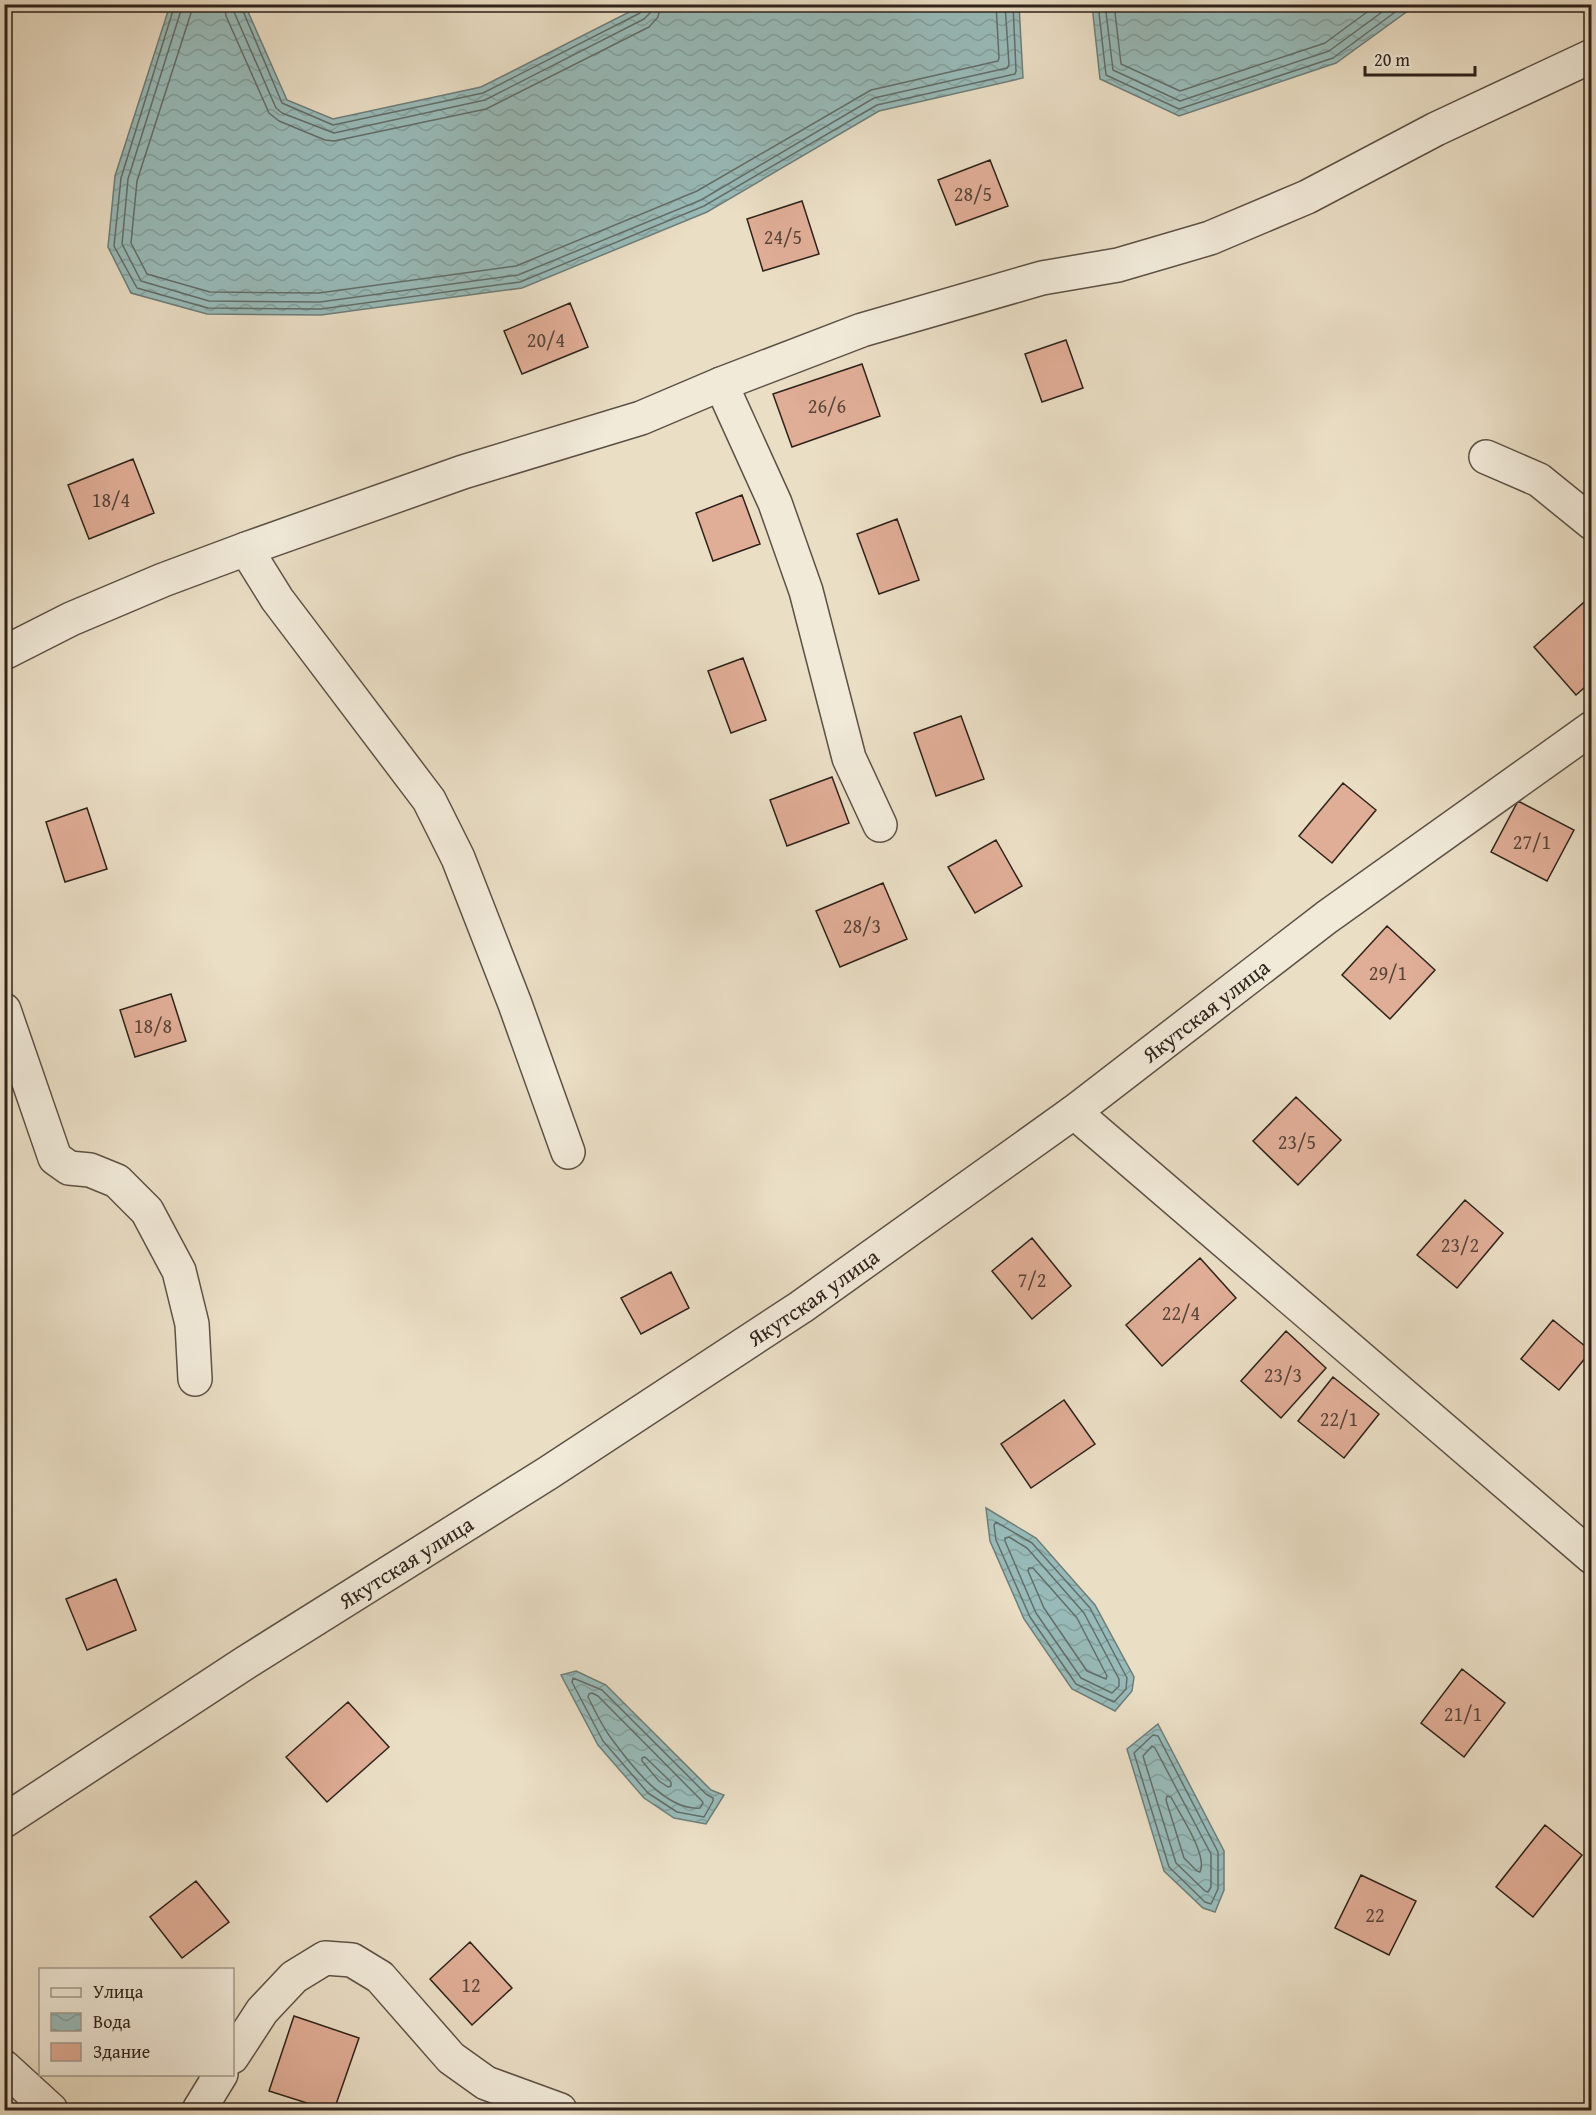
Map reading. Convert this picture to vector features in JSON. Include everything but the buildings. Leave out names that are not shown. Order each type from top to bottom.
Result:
[{"type":"street","points":[[4,653],[72,619],[163,580],[463,472],[641,418],[721,384],[862,330],[1042,278],[1118,265],[1210,238],[1307,197],[1436,129],[1592,56]]},
{"type":"street","points":[[721,384],[775,503],[806,591],[849,758],[880,825]]},
{"type":"street","points":[[1486,457],[1539,480],[1592,523]]},
{"type":"street","points":[[246,549],[277,599],[429,800],[462,868],[515,1004],[568,1152]]},
{"type":"street","name":"Якутская улица","points":[[4,1821],[245,1663],[548,1473],[801,1307],[1074,1112],[1327,917],[1592,728]]},
{"type":"street","points":[[4,1010],[55,1158],[69,1168],[90,1170],[117,1180],[147,1211],[179,1271],[192,1324],[195,1379]]},
{"type":"street","points":[[1074,1112],[1592,1557]]},
{"type":"street","points":[[234,2054],[262,2011],[294,1977],[325,1958],[352,1960],[380,1977],[451,2058],[486,2083],[560,2110]]},
{"type":"street","points":[[4,2067],[51,2110]]},
{"type":"street","points":[[199,2110],[220,2076]]},
{"type":"water","points":[[1092,4],[1416,5],[1336,63],[1179,116],[1100,79]]},
{"type":"water","points":[[170,5],[245,5],[287,100],[333,119],[481,87],[643,5],[1019,5],[1023,78],[879,111],[707,212],[522,288],[321,315],[207,314],[131,293],[108,247],[115,176]]},
{"type":"water","points":[[986,1508],[1036,1538],[1095,1605],[1134,1677],[1132,1691],[1115,1711],[1072,1689],[1024,1619],[990,1541]]},
{"type":"water","points":[[576,1671],[606,1685],[711,1790],[724,1795],[706,1824],[674,1818],[644,1798],[598,1745],[561,1675]]},
{"type":"water","points":[[1158,1724],[1224,1851],[1224,1890],[1215,1912],[1203,1908],[1164,1871],[1127,1749]]}]
